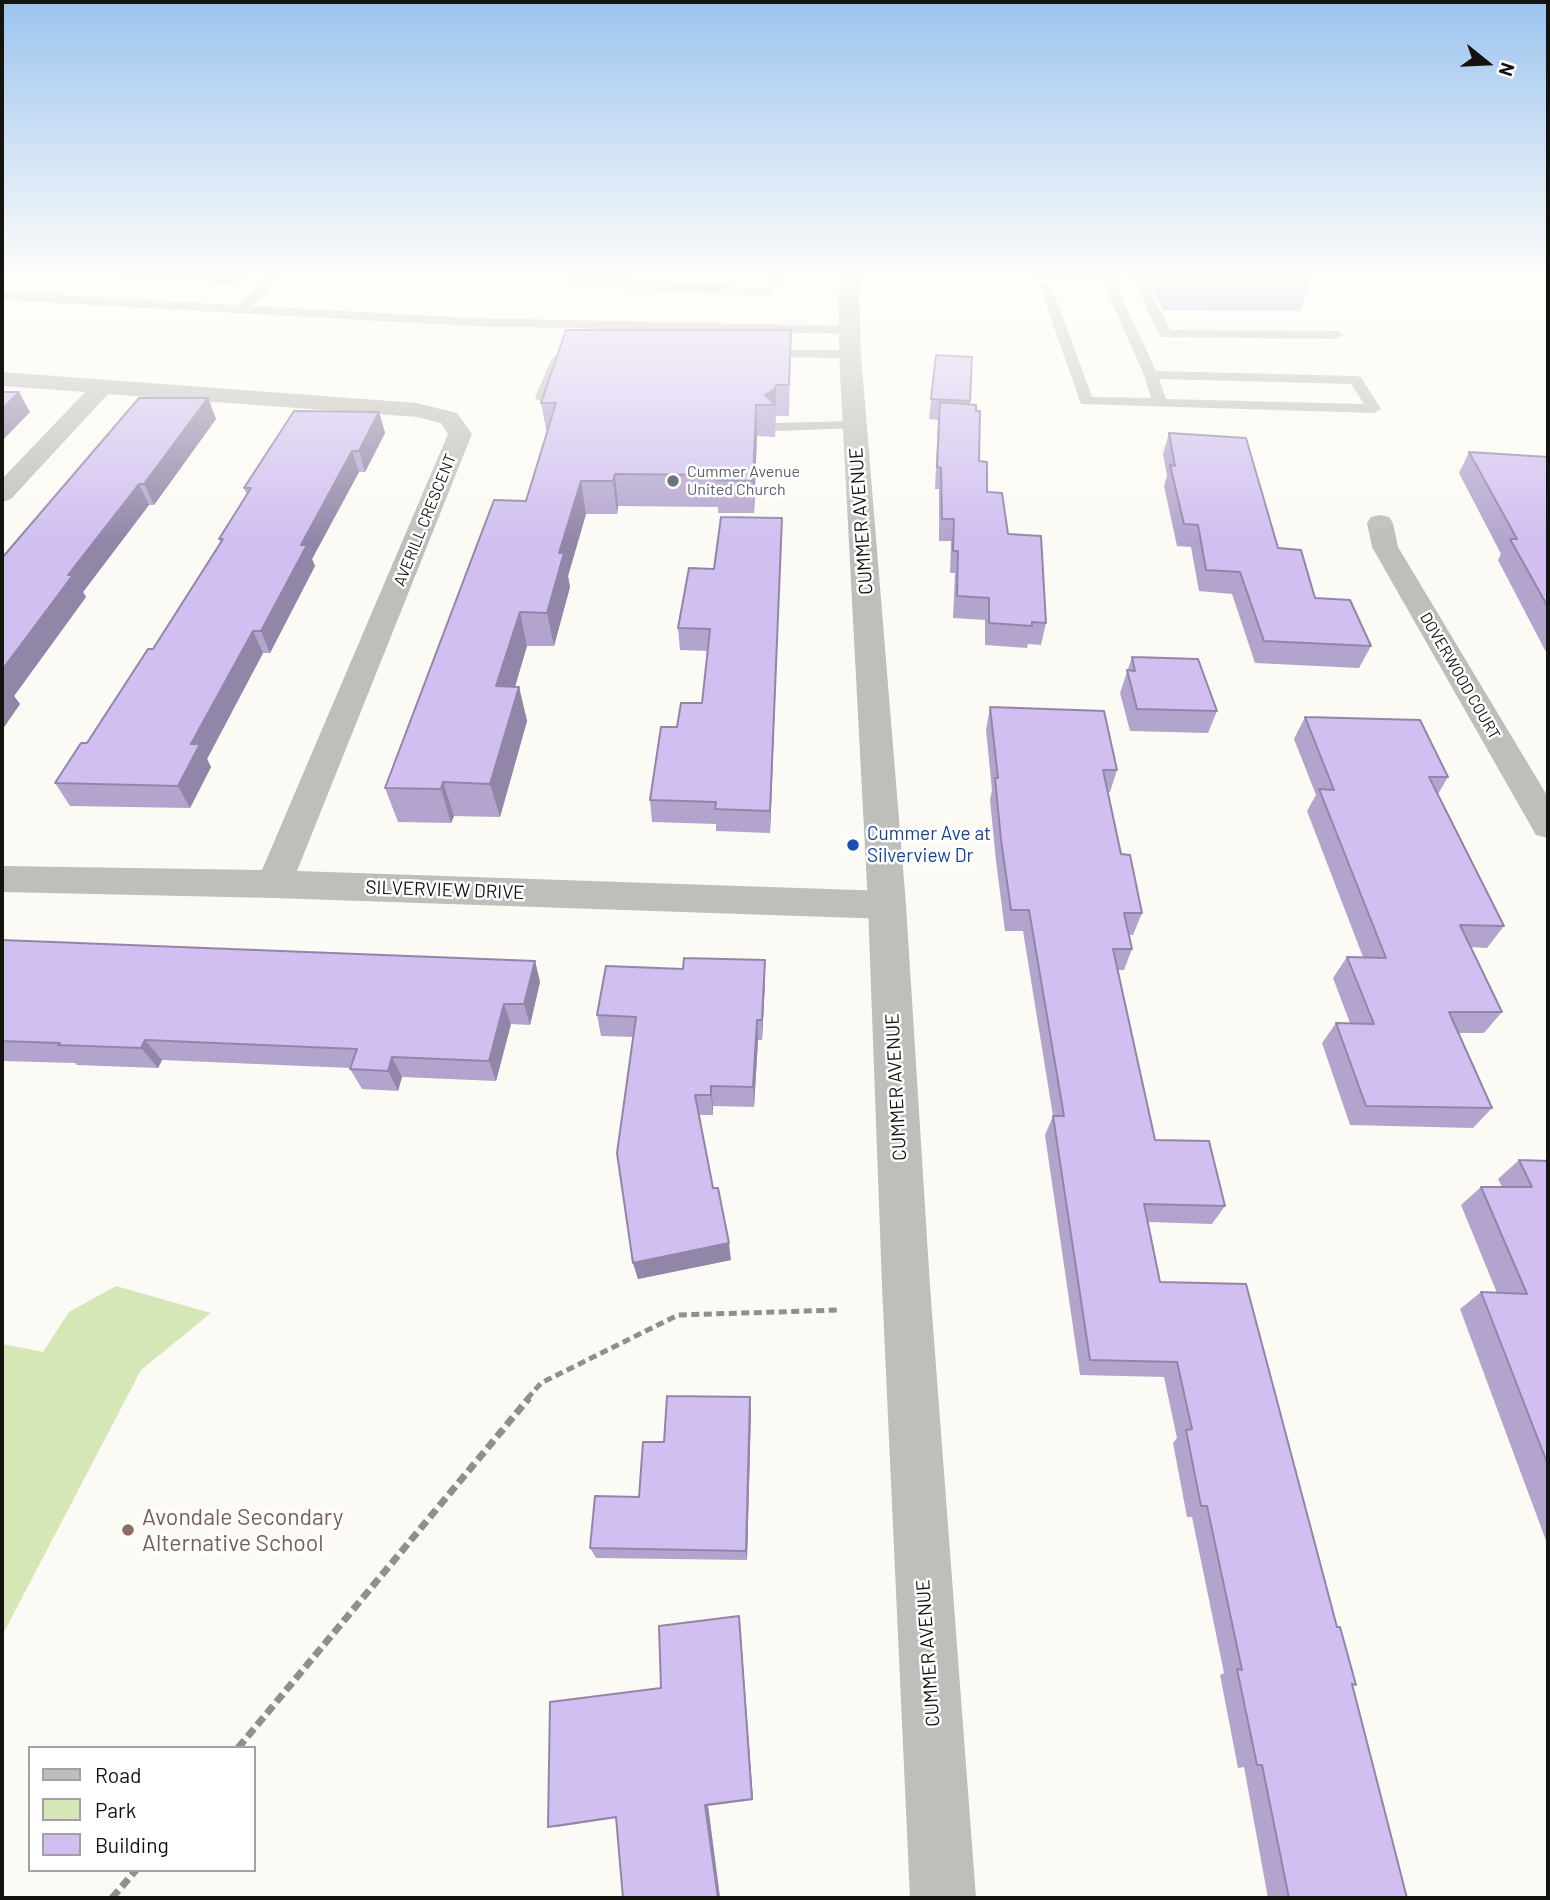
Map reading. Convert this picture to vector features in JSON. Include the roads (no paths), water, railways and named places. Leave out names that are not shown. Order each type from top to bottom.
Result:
[{"type":"street","name":"CUMMER AVENUE","points":[[851,365],[887,905],[906,1286],[943,1898]]},
{"type":"street","name":"AVERILL CRESCENT","points":[[2,379],[417,410],[449,418],[460,434],[274,884]]},
{"type":"street","points":[[2,494],[104,385]]},
{"type":"street","name":"DOVERWOOD COURT","points":[[1380,523],[1385,547],[1548,826]]},
{"type":"street","name":"SILVERVIEW DRIVE","points":[[2,879],[274,884],[887,905]]},
{"type":"lane","points":[[542,397],[556,365]]},
{"type":"lane","points":[[1073,365],[1086,401],[1374,410],[1356,380],[1151,374]]},
{"type":"lane","points":[[1147,365],[1160,403]]},
{"type":"lane","points":[[775,428],[855,425]]},
{"type":"place","name":"Cummer Avenue United Church","points":[[673,481]]},
{"type":"place","name":"Cummer Ave at Silverview Dr","points":[[853,845]]},
{"type":"place","name":"Avondale Secondary Alternative School","points":[[128,1530]]}]
